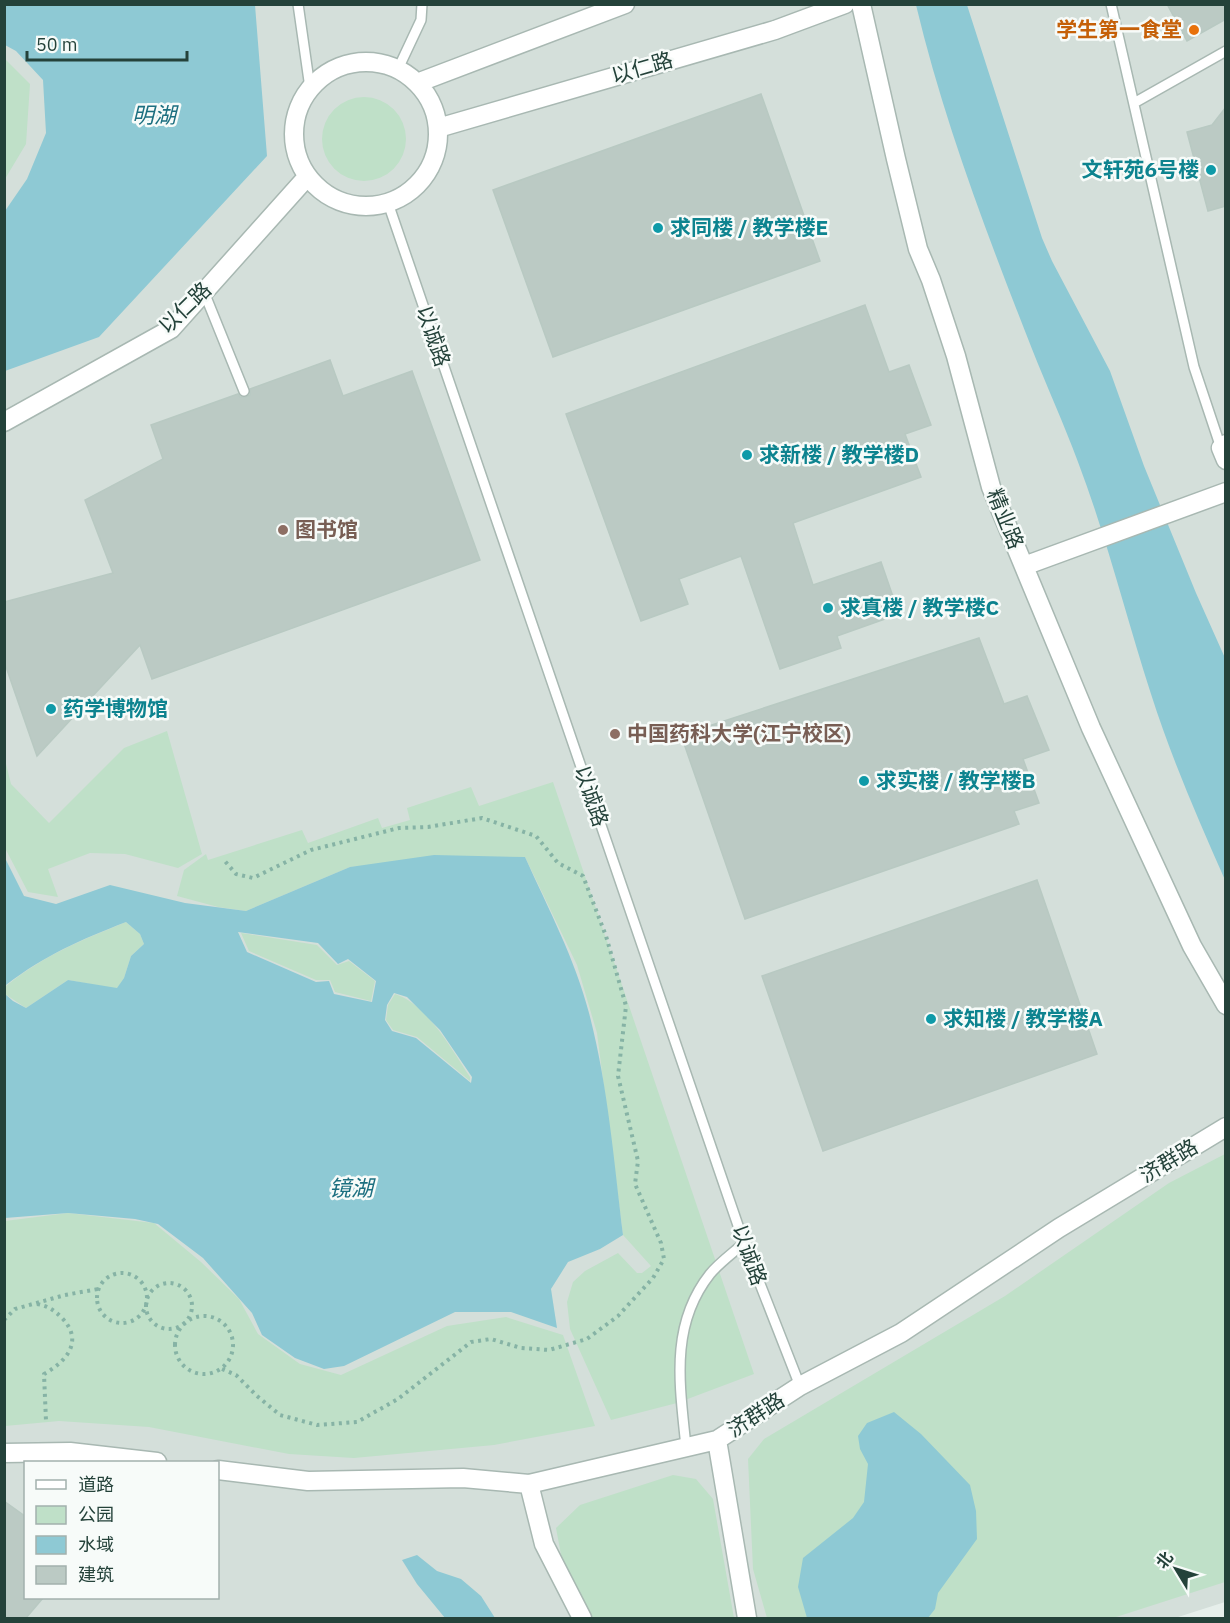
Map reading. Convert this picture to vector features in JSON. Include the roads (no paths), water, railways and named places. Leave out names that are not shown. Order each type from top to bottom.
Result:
[{"type":"street","points":[[417,83],[625,4]]},
{"type":"street","name":"以仁路","points":[[438,128],[774,30],[845,4]]},
{"type":"street","name":"精业路","points":[[861,4],[918,249],[931,280],[956,356],[991,487],[1096,738],[1192,946],[1226,1005]]},
{"type":"street","points":[[375,62],[398,69],[417,83],[431,104],[438,128],[436,152],[426,174],[409,192],[388,203],[365,207],[343,203],[323,193],[307,177],[296,155],[293,132],[298,108],[310,88],[328,72],[351,63],[375,62]]},
{"type":"street","name":"以仁路","points":[[4,422],[171,329],[307,177]]},
{"type":"street","points":[[1024,566],[1226,492]]},
{"type":"street","name":"济群路","points":[[219,1470],[308,1481],[463,1478],[529,1484],[717,1440],[800,1386],[901,1333],[1059,1228],[1226,1127]]},
{"type":"street","points":[[717,1440],[747,1618]]},
{"type":"street","points":[[5,1454],[70,1452],[148,1461]]},
{"type":"street","points":[[529,1484],[544,1544],[582,1618]]},
{"type":"lane","points":[[297,4],[310,88]]},
{"type":"lane","points":[[398,69],[421,20],[422,4]]},
{"type":"lane","points":[[1111,4],[1194,367],[1224,450]]},
{"type":"lane","points":[[1134,103],[1226,51]]},
{"type":"lane","name":"以诚路","points":[[388,203],[744,1243],[800,1386]]},
{"type":"lane","points":[[204,292],[244,391]]},
{"type":"lane","points":[[686,1447],[679,1349],[687,1319],[695,1298],[711,1273],[744,1243]]},
{"type":"water","name":"明湖","points":[[5,4],[255,5],[267,156],[99,337],[5,371],[5,211],[27,179],[46,133],[43,80],[16,51],[5,45]]},
{"type":"water","points":[[916,5],[967,5],[1042,238],[1110,371],[1144,466],[1225,658],[1225,880],[1167,741],[1088,491],[983,222],[953,136]]},
{"type":"water","name":"镜湖","points":[[434,855],[525,857],[560,934],[583,993],[596,1040],[610,1124],[623,1235],[600,1249],[568,1262],[551,1289],[557,1328],[511,1312],[455,1312],[344,1366],[324,1369],[295,1358],[262,1335],[252,1313],[203,1258],[158,1224],[135,1219],[68,1213],[5,1218],[5,994],[5,858],[24,896],[56,904],[110,885],[185,903],[246,911],[350,867]],"holes":[[[126,922],[140,934],[144,944],[131,956],[124,978],[117,988],[68,980],[26,1008],[5,994],[6,985],[63,949]],[[238,932],[318,943],[338,964],[348,959],[376,981],[372,1002],[334,994],[329,981],[316,982],[247,952]],[[394,993],[407,997],[440,1030],[472,1077],[471,1083],[416,1038],[392,1031],[385,1020],[387,1005]]]},
{"type":"water","points":[[894,1412],[921,1434],[970,1485],[976,1511],[977,1539],[938,1593],[935,1609],[928,1618],[807,1618],[798,1587],[803,1558],[853,1518],[864,1502],[868,1464],[860,1449],[858,1436],[867,1423]]},
{"type":"water","points":[[417,1555],[437,1571],[461,1579],[481,1596],[495,1618],[445,1618],[417,1584],[402,1560]]},
{"type":"place","name":"学生第一食堂","points":[[1194,30]]},
{"type":"place","name":"文轩苑6号楼","points":[[1211,170]]},
{"type":"place","name":"求同楼 / 教学楼E","points":[[658,228]]},
{"type":"place","name":"求新楼 / 教学楼D","points":[[747,455]]},
{"type":"place","name":"图书馆","points":[[283,530]]},
{"type":"place","name":"求真楼 / 教学楼C","points":[[828,608]]},
{"type":"place","name":"药学博物馆","points":[[51,709]]},
{"type":"place","name":"中国药科大学(江宁校区)","points":[[615,734]]},
{"type":"place","name":"求实楼 / 教学楼B","points":[[864,781]]},
{"type":"place","name":"求知楼 / 教学楼A","points":[[931,1019]]}]
